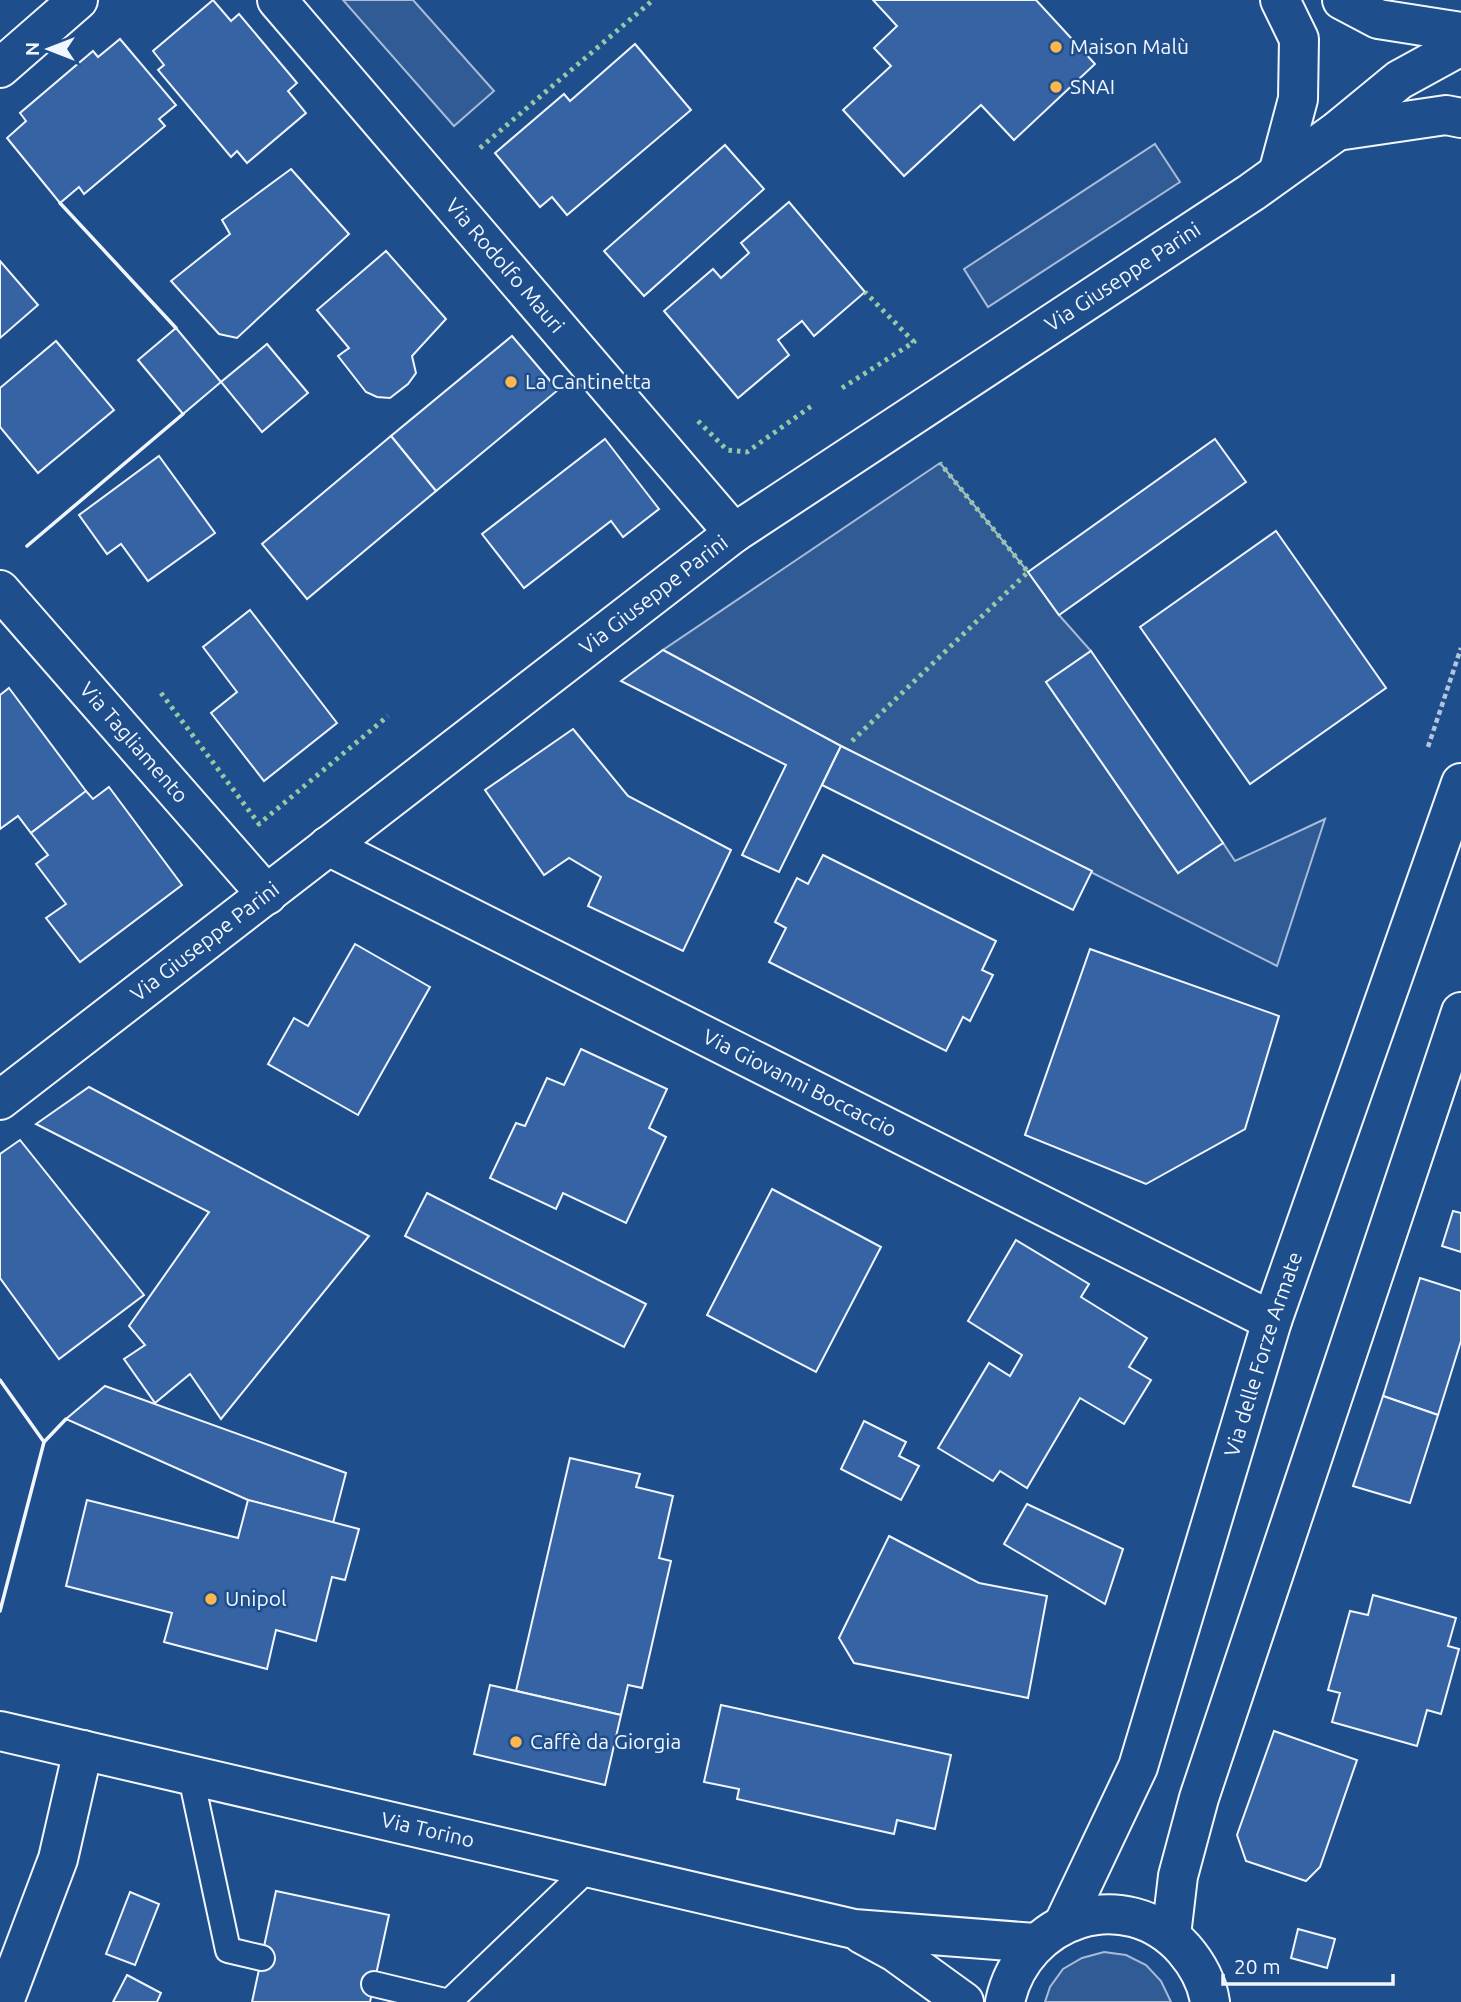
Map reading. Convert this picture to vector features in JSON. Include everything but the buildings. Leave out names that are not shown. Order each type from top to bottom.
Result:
[{"type":"street","points":[[0,68],[78,0]]},
{"type":"street","name":"Via Rodolfo Mauri","points":[[277,0],[734,533]]},
{"type":"street","points":[[1279,170],[1298,99],[1299,40],[1280,0]]},
{"type":"street","points":[[1342,0],[1378,19],[1461,32]]},
{"type":"street","name":"Via Giuseppe Parini","points":[[0,1100],[734,533],[1241,199],[1338,131],[1399,80],[1461,46]]},
{"type":"street","name":"Via Giuseppe Parini","points":[[1338,131],[1446,115],[1461,118]]},
{"type":"street","name":"Via Tagliamento","points":[[0,590],[267,895]]},
{"type":"street","name":"Via delle Forze Armate","points":[[1005,2002],[1017,1969],[1050,1933],[1138,1767],[1272,1321],[1461,783]]},
{"type":"street","name":"Via Giovanni Boccaccio","points":[[328,846],[1272,1321]]},
{"type":"street","points":[[1210,2002],[1197,1964],[1171,1935],[1178,1876],[1199,1798],[1461,1012]]},
{"type":"street","name":"Via Torino","points":[[0,1731],[854,1929],[1050,1933],[1100,1914],[1138,1918],[1171,1935]]},
{"type":"street","points":[[4,2002],[99,1754]]},
{"type":"street","name":"Via Torino","points":[[854,1929],[895,1952],[964,2002]]},
{"type":"lane","points":[[191,1777],[228,1950],[262,1958]]},
{"type":"lane","points":[[374,1984],[449,2002],[589,1869]]},
{"type":"shaded area","points":[[343,0],[413,0],[494,91],[454,126]]},
{"type":"shaded area","points":[[1155,144],[1180,182],[988,307],[964,269]]},
{"type":"shaded area","points":[[940,463],[1059,615],[1091,651],[1046,682],[1178,873],[1223,843],[1235,861],[1325,819],[1277,966],[841,746],[663,650]]},
{"type":"shaded area","points":[[1104,1952],[1126,1955],[1146,1965],[1161,1981],[1171,2002],[1045,2002],[1050,1987],[1063,1969],[1082,1958]]},
{"type":"hedge","points":[[480,148],[653,0]]},
{"type":"hedge","points":[[842,388],[914,342],[865,292]]},
{"type":"hedge","points":[[698,421],[727,450],[747,452],[813,405]]},
{"type":"hedge","points":[[852,741],[1028,572],[940,463]]},
{"type":"hedge","points":[[161,693],[259,824],[388,716]]},
{"type":"wall","points":[[60,203],[176,328]]},
{"type":"wall","points":[[27,546],[183,414]]},
{"type":"wall","points":[[0,1380],[44,1442]]},
{"type":"wall","points":[[0,1611],[44,1442],[66,1419]]},
{"type":"place","name":"Maison Malù","points":[[1056,47]]},
{"type":"place","name":"SNAI","points":[[1056,87]]},
{"type":"place","name":"La Cantinetta","points":[[511,382]]},
{"type":"place","name":"Unipol","points":[[211,1599]]},
{"type":"place","name":"Caffè da Giorgia","points":[[516,1742]]}]
